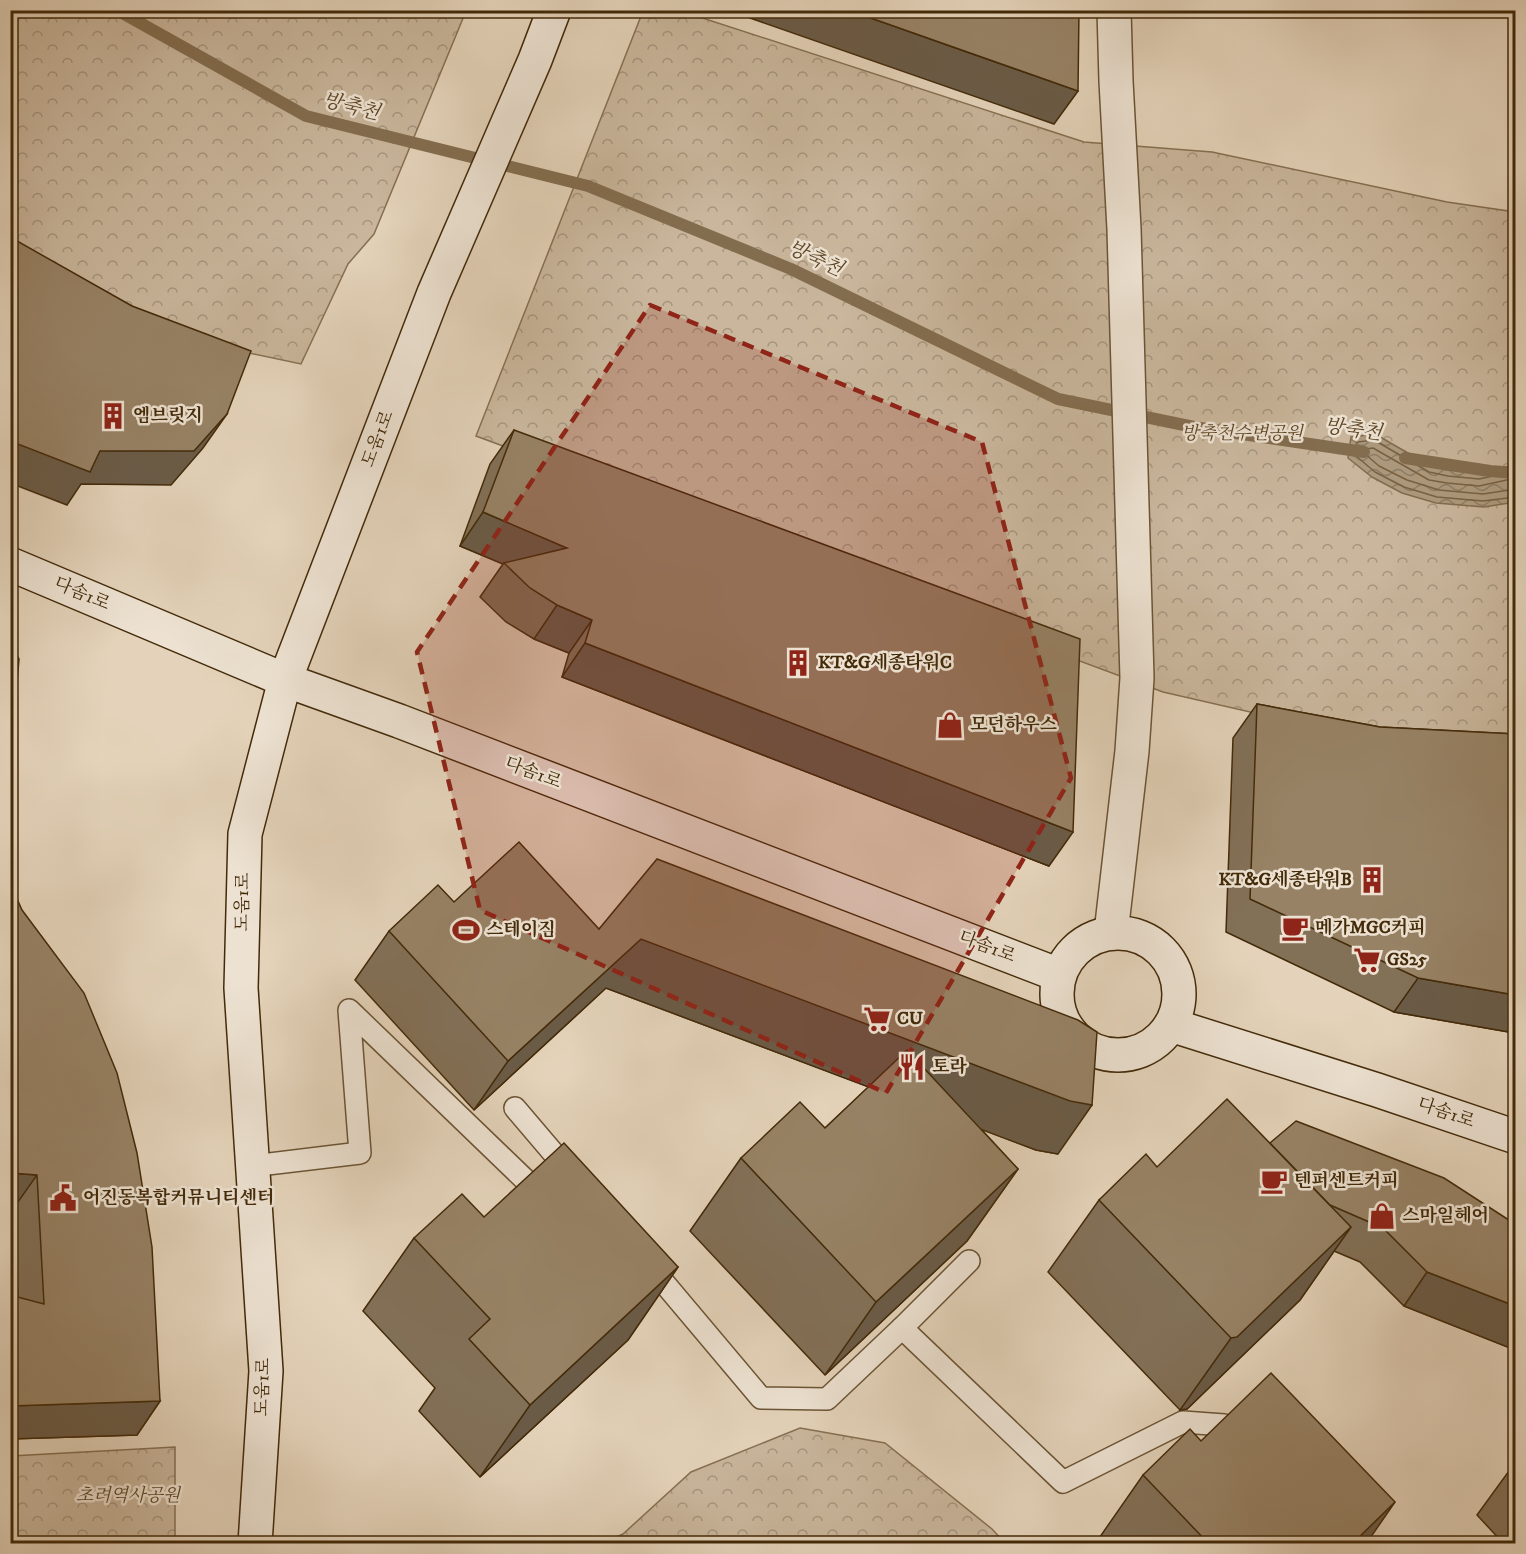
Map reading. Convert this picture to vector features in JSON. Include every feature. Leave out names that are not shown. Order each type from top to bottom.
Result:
[{"type":"street","name":"도움1로","points":[[255,1544],[266,1371],[242,988],[245,834],[285,680],[434,293],[535,60],[554,10]]},
{"type":"street","points":[[1111,933],[1132,751],[1137,678],[1124,229],[1114,10]]},
{"type":"street","name":"다솜1로","points":[[10,564],[285,680],[410,725],[1059,975]]},
{"type":"street","points":[[1111,933],[1124,933],[1144,938],[1161,950],[1174,967],[1179,987],[1178,1007],[1171,1025],[1158,1041],[1141,1051],[1122,1056],[1102,1054],[1084,1046],[1070,1033],[1060,1015],[1056,995],[1059,975],[1069,956],[1084,942],[1111,933]]},
{"type":"street","name":"다솜1로","points":[[1171,1025],[1377,1090],[1515,1137]]},
{"type":"lane","points":[[252,1166],[360,1153],[349,1010],[561,1214]]},
{"type":"lane","points":[[515,1108],[582,1187]]},
{"type":"lane","points":[[634,1248],[761,1398],[827,1399],[969,1261]]},
{"type":"lane","points":[[902,1328],[1063,1482],[1183,1422],[1224,1425],[1261,1453]]},
{"type":"highlighted area","points":[[650,305],[982,442],[1071,778],[886,1093],[480,910],[417,652]]},
{"type":"green space","points":[[11,11],[466,11],[374,234],[348,264],[301,364],[240,351],[112,298],[11,243]]},
{"type":"green space","name":"방축천수변공원","points":[[643,11],[681,11],[1084,142],[1212,152],[1447,202],[1515,212],[1515,755],[1346,734],[1163,692],[476,436]]},
{"type":"green space","points":[[800,1428],[885,1443],[992,1529],[1005,1543],[603,1543],[623,1534],[691,1472]]},
{"type":"green space","name":"초려역사공원","points":[[175,1447],[175,1543],[11,1543],[11,1456]]},
{"type":"water","points":[[1375,434],[1432,467],[1478,473],[1515,465],[1515,502],[1484,507],[1436,503],[1402,493],[1372,477],[1348,458],[1351,437]]},
{"type":"building","points":[[848,10],[1079,10],[1078,91]]},
{"type":"building","name":"엠브릿지","points":[[10,237],[132,306],[251,351],[227,414],[194,451],[100,451],[90,472],[10,441]]},
{"type":"building","name":"KT&G세종타워C","points":[[514,430],[1080,639],[1073,832],[585,643],[592,620],[557,605],[530,588],[504,563],[567,548],[483,512]]},
{"type":"building","points":[[10,644],[19,659],[17,682],[10,690]]},
{"type":"building","name":"KT&G세종타워B","points":[[1257,704],[1380,727],[1515,734],[1515,995],[1418,978],[1250,899]]},
{"type":"building","points":[[519,842],[599,929],[657,859],[1078,1020],[1097,1032],[1092,1105],[1070,1101],[641,939],[508,1061],[389,931],[438,885],[454,902]]},
{"type":"building","name":"어진동복합커뮤니티센터","points":[[10,883],[22,910],[84,993],[117,1073],[137,1153],[152,1247],[160,1401],[10,1406],[10,1295],[44,1304],[37,1175],[10,1173]]},
{"type":"building","points":[[907,1050],[1018,1169],[876,1302],[741,1158],[800,1102],[825,1128]]},
{"type":"building","points":[[1227,1099],[1351,1227],[1237,1337],[1231,1338],[1099,1200],[1146,1154],[1157,1167]]},
{"type":"building","points":[[1296,1121],[1444,1178],[1515,1224],[1515,1306],[1427,1272],[1383,1228],[1330,1205],[1270,1143]]},
{"type":"building","points":[[564,1143],[678,1267],[530,1405],[469,1339],[490,1319],[414,1238],[462,1194],[484,1217]]},
{"type":"building","points":[[1271,1373],[1395,1502],[1352,1544],[1209,1544],[1143,1475],[1190,1429],[1201,1441]]},
{"type":"building","points":[[1515,1464],[1515,1478],[1509,1471]]},
{"type":"waterway","name":"방축천","points":[[117,10],[306,116],[588,186],[791,269],[1058,399],[1194,427],[1364,452]]},
{"type":"waterway","name":"방축천","points":[[1405,458],[1516,473]]},
{"type":"place","name":"엠브릿지","points":[[113,416]]},
{"type":"place","name":"KT&G세종타워C","points":[[798,663]]},
{"type":"place","name":"모던하우스","points":[[950,725]]},
{"type":"place","name":"KT&G세종타워B","points":[[1372,880]]},
{"type":"place","name":"메가MGC커피","points":[[1295,928]]},
{"type":"place","name":"스테이짐","points":[[466,930]]},
{"type":"place","name":"GS25","points":[[1367,960]]},
{"type":"place","name":"CU","points":[[877,1019]]},
{"type":"place","name":"토라","points":[[912,1067]]},
{"type":"place","name":"텐퍼센트커피","points":[[1274,1181]]},
{"type":"place","name":"어진동복합커뮤니티센터","points":[[63,1198]]},
{"type":"place","name":"스마일헤어","points":[[1382,1216]]}]
